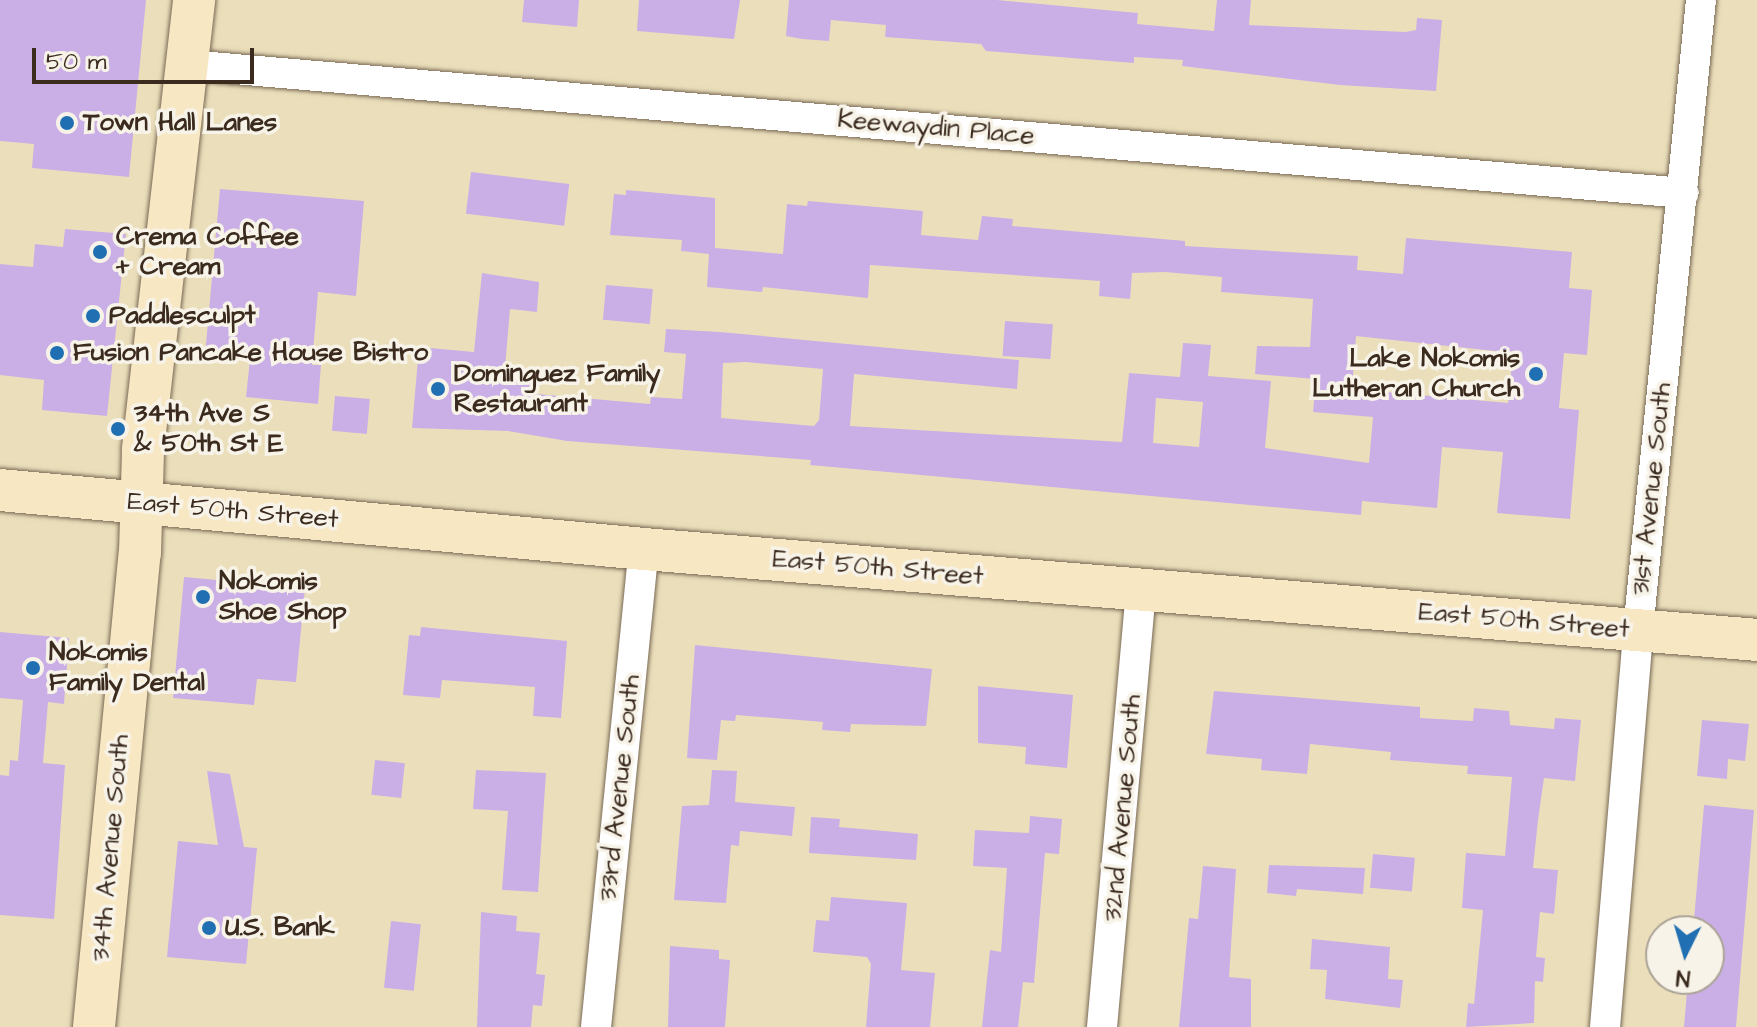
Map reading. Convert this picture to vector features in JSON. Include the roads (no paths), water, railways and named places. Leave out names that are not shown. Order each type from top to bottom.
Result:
[{"type":"street","name":"34th Avenue South","points":[[94,1027],[143,503],[143,449],[194,0]]},
{"type":"street","name":"31st Avenue South","points":[[1605,1027],[1638,631],[1701,0]]},
{"type":"street","name":"Keewaydin Place","points":[[188,65],[1684,193]]},
{"type":"street","name":"East 50th Street","points":[[0,490],[644,549],[1757,640]]},
{"type":"street","name":"33rd Avenue South","points":[[596,1027],[644,549]]},
{"type":"street","name":"32nd Avenue South","points":[[1102,1027],[1141,589]]},
{"type":"place","name":"Town Hall Lanes","points":[[67,123]]},
{"type":"place","name":"Crema Coffee + Cream","points":[[100,252]]},
{"type":"place","name":"Paddlesculpt","points":[[93,316]]},
{"type":"place","name":"Fusion Pancake House Bistro","points":[[57,353]]},
{"type":"place","name":"Lake Nokomis Lutheran Church","points":[[1536,374]]},
{"type":"place","name":"Dominguez Family Restaurant","points":[[438,389]]},
{"type":"place","name":"34th Ave S & 50th St E","points":[[118,429]]},
{"type":"place","name":"Nokomis Shoe Shop","points":[[203,597]]},
{"type":"place","name":"Nokomis Family Dental","points":[[33,668]]},
{"type":"place","name":"U.S. Bank","points":[[209,928]]}]
